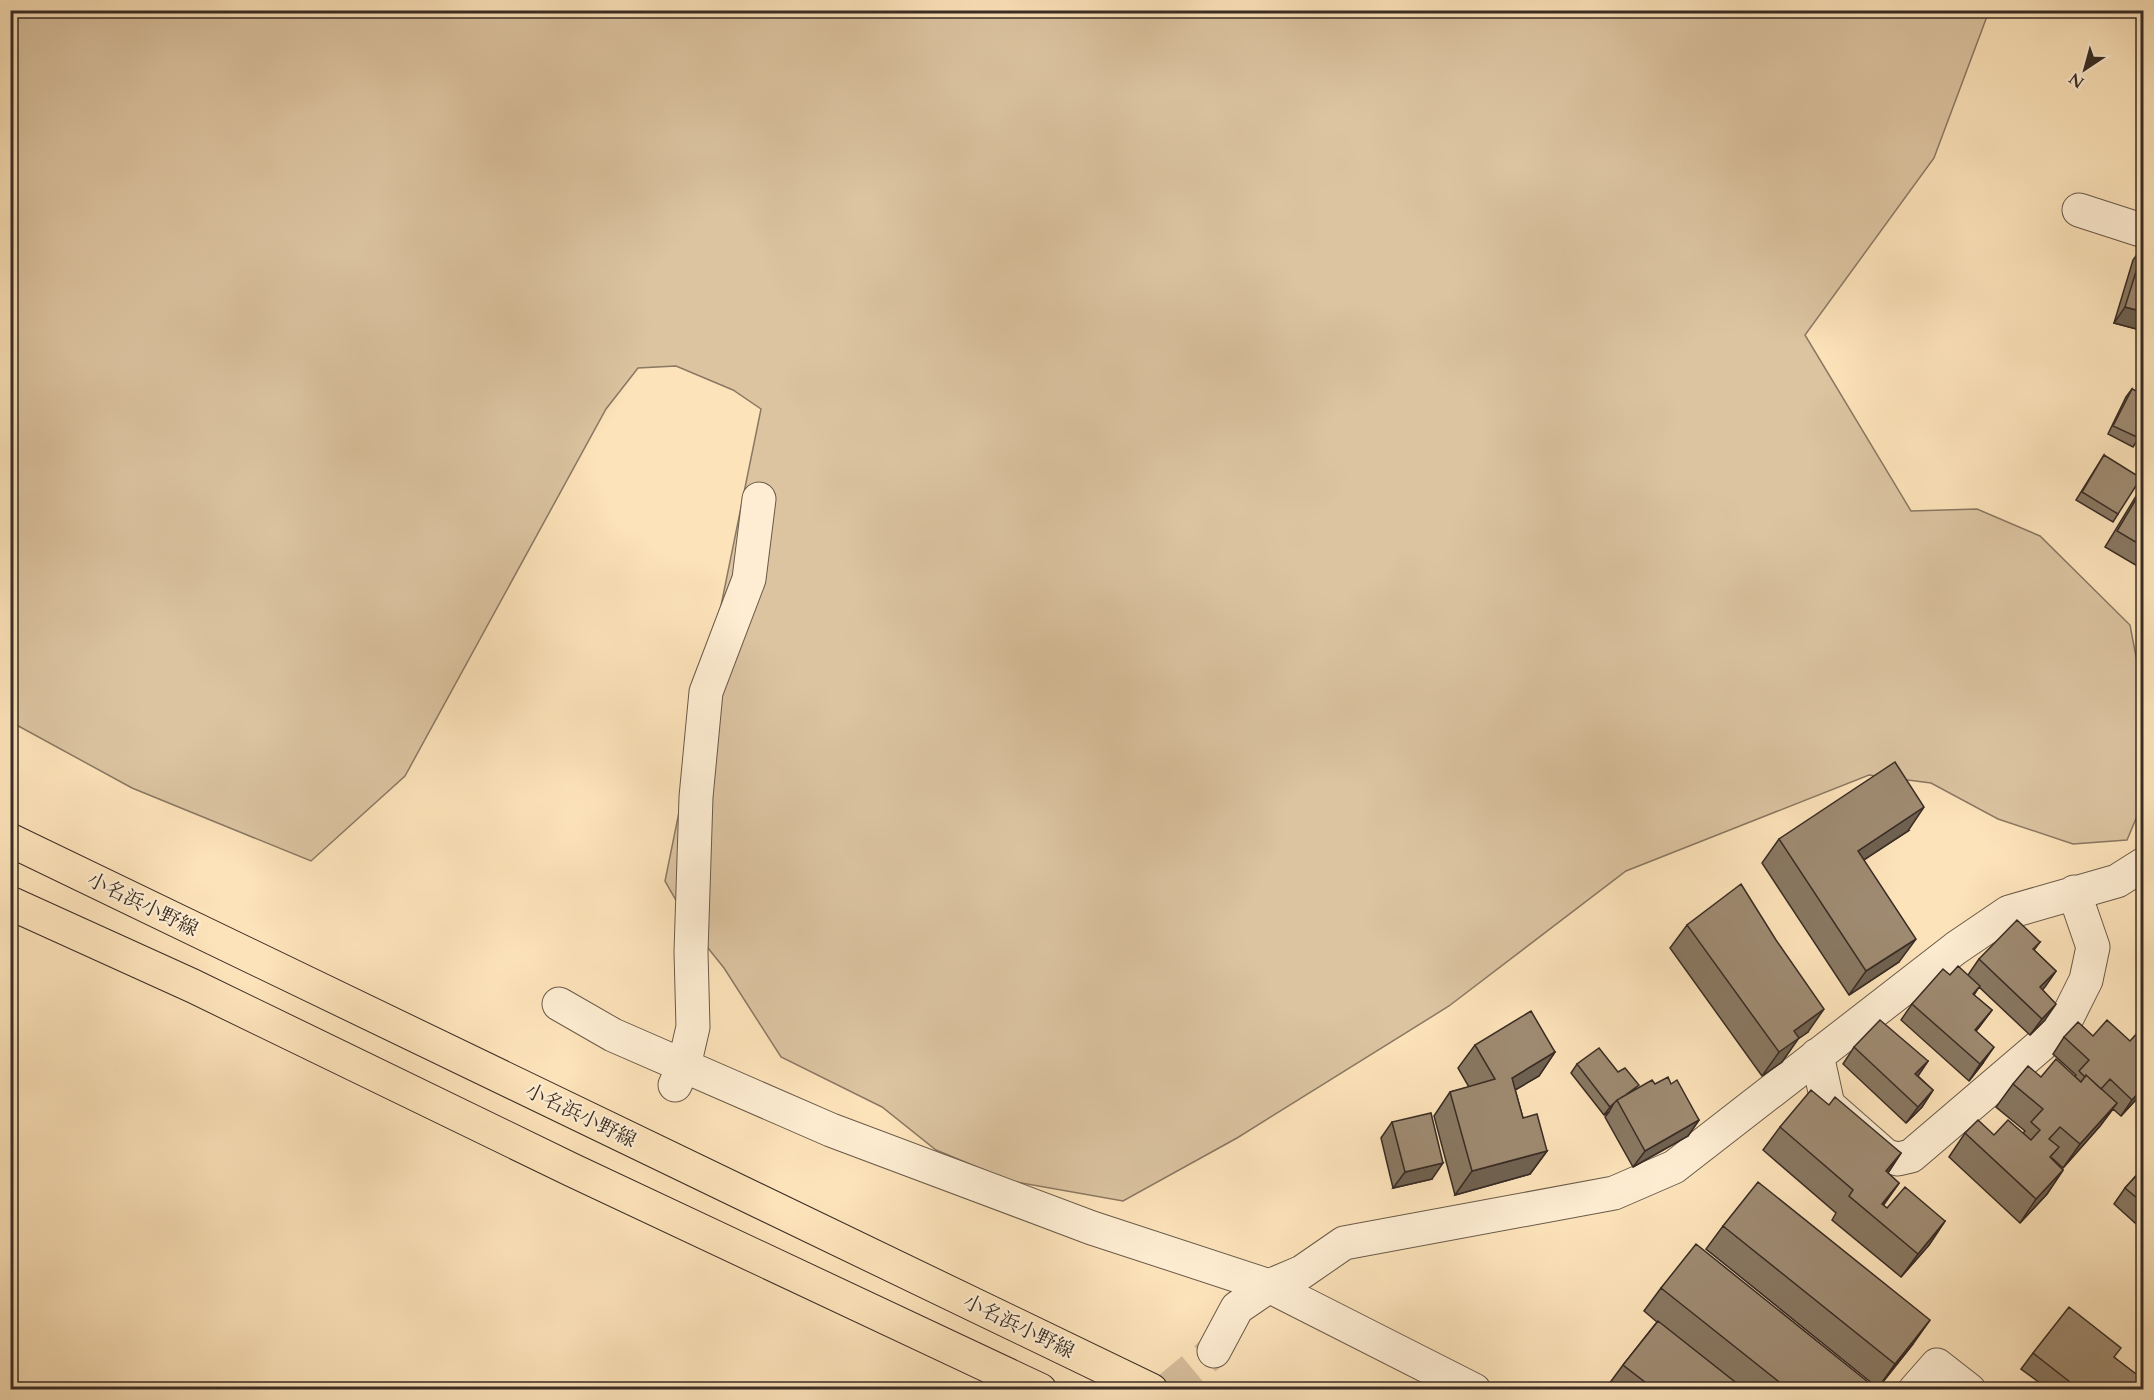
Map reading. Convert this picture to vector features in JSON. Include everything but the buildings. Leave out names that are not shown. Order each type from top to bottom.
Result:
[{"type":"main road","name":"小名浜小野線","points":[[10,840],[1151,1389]]},
{"type":"main road","points":[[10,903],[193,986],[572,1170],[1040,1389]]},
{"type":"street","points":[[2079,210],[2144,231]]},
{"type":"street","points":[[680,1075],[693,1027],[691,952],[695,833],[706,692],[749,579],[759,499]]},
{"type":"street","points":[[1214,1351],[1236,1308],[1269,1286],[1302,1272],[1344,1243],[1614,1193],[1674,1167],[1956,948],[2009,912],[2117,881],[2144,864]]},
{"type":"street","points":[[1817,1055],[1828,1105],[1886,1156],[1898,1159],[1911,1156],[2041,1046],[2068,1016],[2086,980],[2093,947],[2074,892]]},
{"type":"street","points":[[559,1004],[680,1075],[1092,1228],[1269,1286],[1474,1389]]},
{"type":"street","points":[[1915,1389],[1937,1365],[1969,1389]]},
{"type":"shaded area","points":[[10,11],[1989,11],[1934,158],[1805,335],[1911,511],[1977,509],[2040,536],[2130,625],[2143,693],[2143,802],[2127,840],[2073,844],[1998,819],[1931,783],[1869,775],[1626,871],[1449,1006],[1237,1138],[1123,1201],[1011,1181],[936,1150],[882,1107],[781,1057],[724,968],[692,928],[665,881],[761,409],[733,390],[676,366],[638,368],[606,409],[405,776],[311,861],[132,788],[11,722]]},
{"type":"tunnel","points":[[1167,1390],[1214,1351]]}]
